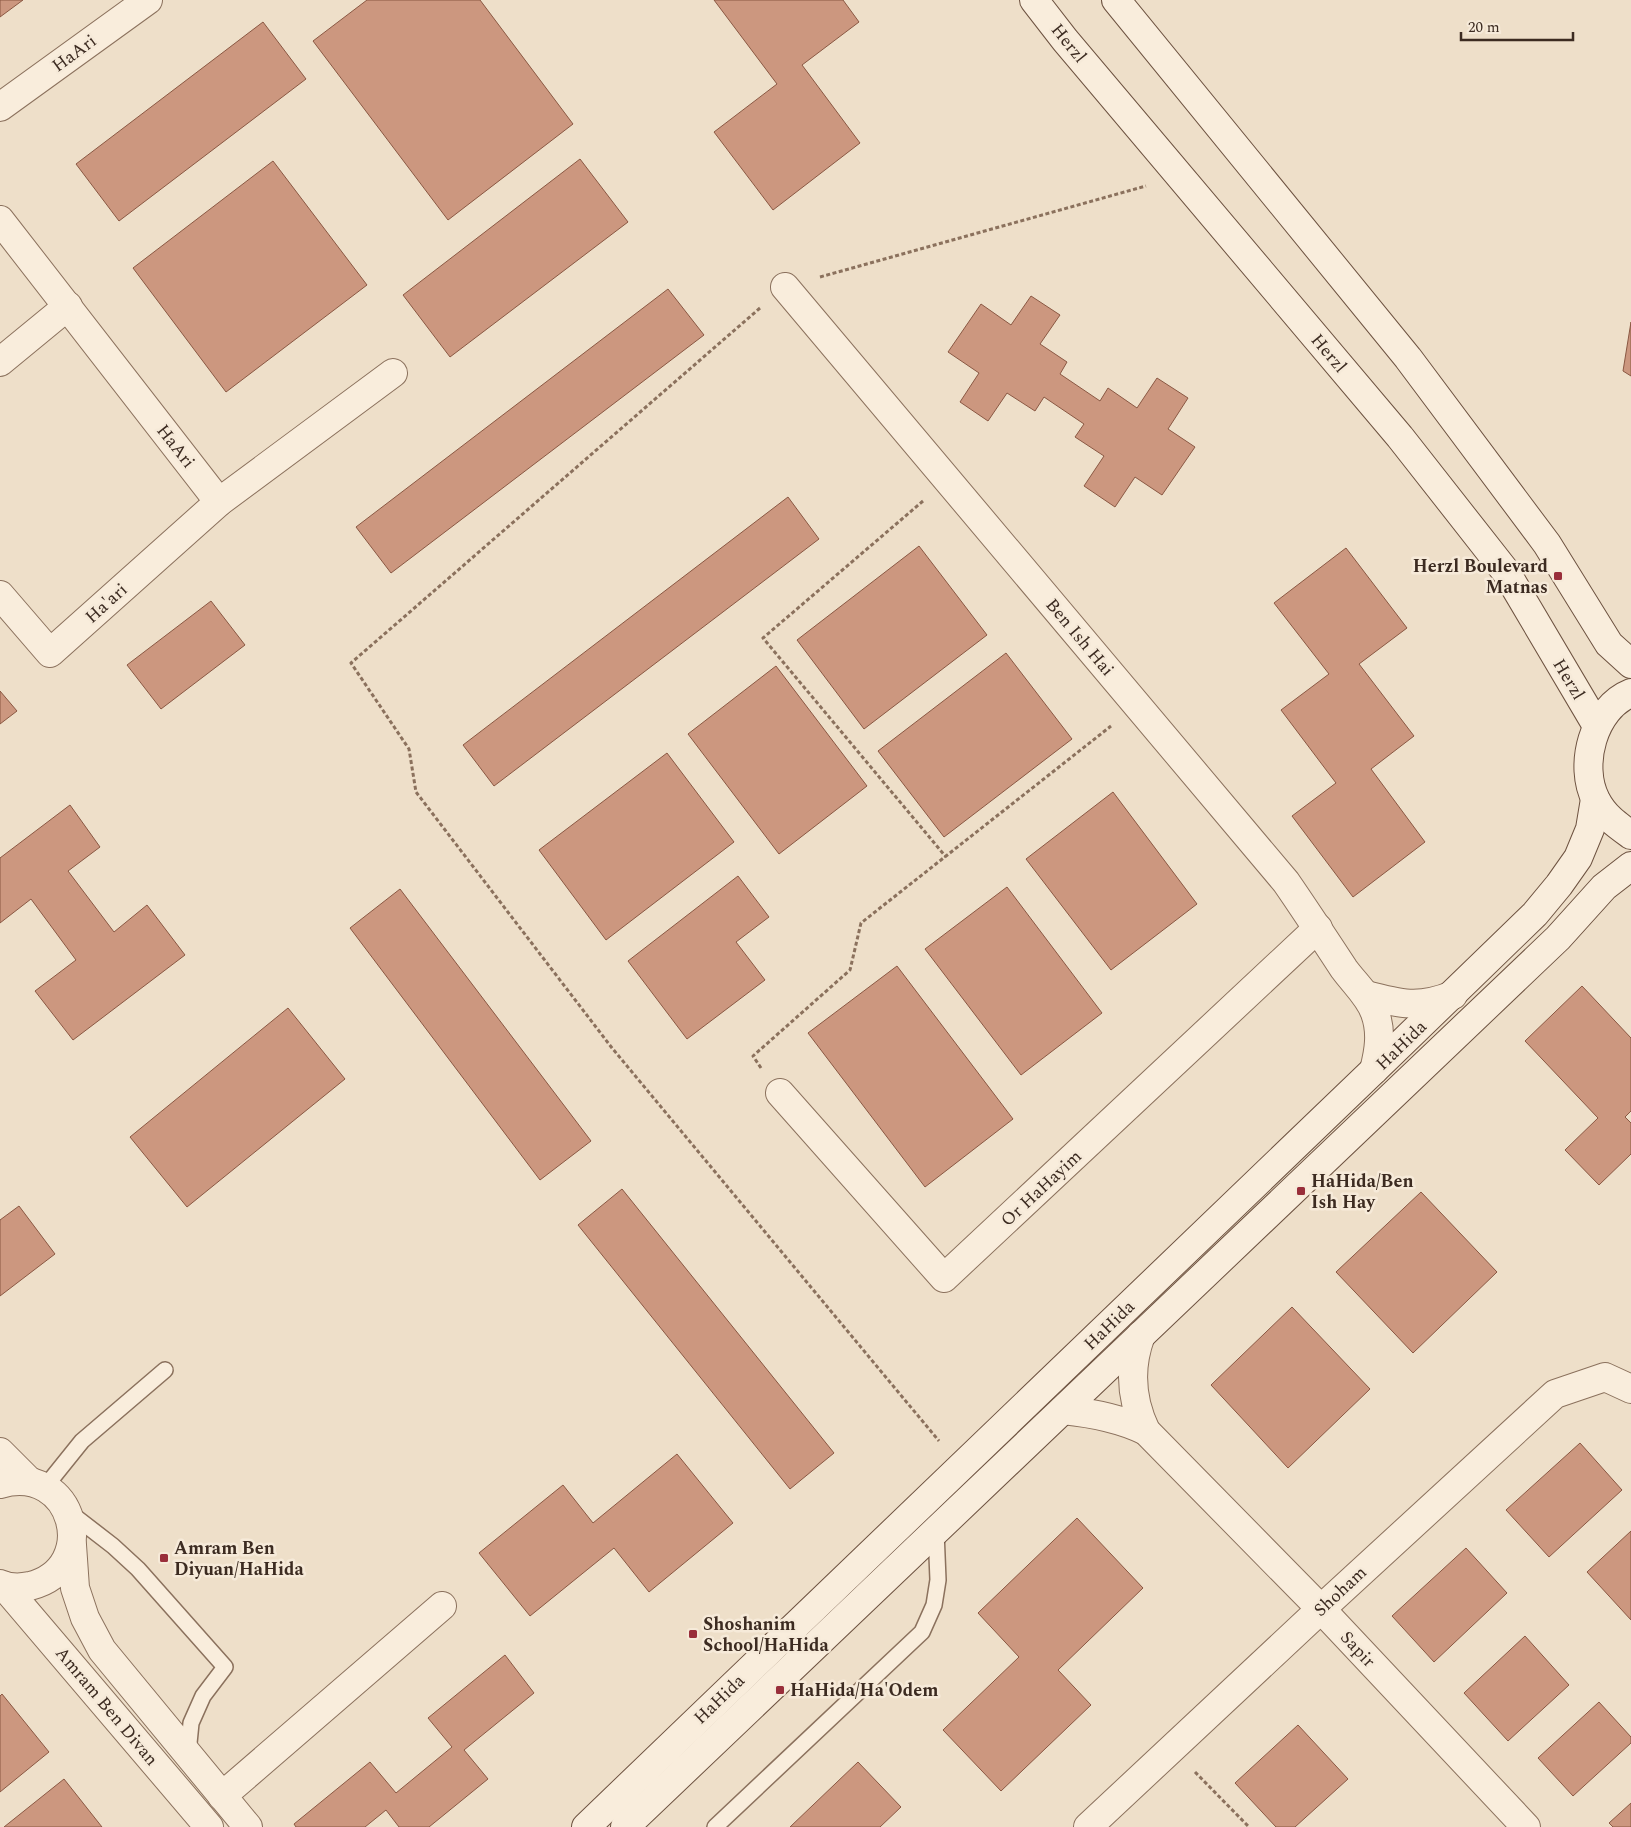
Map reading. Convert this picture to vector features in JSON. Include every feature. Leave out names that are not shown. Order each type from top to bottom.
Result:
[{"type":"street","name":"HaAri","points":[[0,107],[148,0]]},
{"type":"street","name":"Herzl","points":[[1034,0],[1180,177],[1400,437],[1506,572],[1597,726]]},
{"type":"street","points":[[1116,0],[1408,358],[1547,544],[1609,644],[1631,664]]},
{"type":"street","name":"HaAri","points":[[0,220],[219,502]]},
{"type":"street","name":"Ben Ish Hai","points":[[785,287],[1286,882],[1346,971],[1366,995],[1375,1013],[1380,1034],[1379,1054],[1374,1070]]},
{"type":"street","points":[[0,362],[68,306]]},
{"type":"street","points":[[219,502],[393,373]]},
{"type":"street","name":"Ha'ari","points":[[0,595],[50,653],[219,502]]},
{"type":"street","points":[[1631,693],[1610,708],[1597,726],[1589,750],[1588,775],[1595,799],[1610,820],[1631,835]]},
{"type":"street","name":"HaHida","points":[[586,1827],[1453,995],[1534,914],[1560,885],[1581,851],[1590,829],[1595,799]]},
{"type":"street","name":"HaHida","points":[[625,1827],[1558,938],[1604,887],[1631,866]]},
{"type":"street","name":"Or HaHayim","points":[[780,1093],[944,1278],[1318,928]]},
{"type":"street","points":[[1366,995],[1405,1004],[1426,1004],[1453,995]]},
{"type":"street","name":"Sapir","points":[[1141,1335],[1137,1346],[1133,1382],[1134,1400],[1146,1432]]},
{"type":"street","name":"Shoham","points":[[1088,1827],[1320,1609],[1555,1394],[1605,1377],[1631,1389]]},
{"type":"street","name":"Sapir","points":[[1063,1410],[1108,1417],[1129,1423],[1146,1432],[1320,1609],[1526,1827]]},
{"type":"street","points":[[0,1452],[37,1484],[58,1497],[68,1512]]},
{"type":"street","points":[[0,1484],[12,1480],[37,1484]]},
{"type":"street","name":"Amram Ben Divan","points":[[68,1512],[72,1528],[75,1588],[85,1618],[102,1650],[248,1827]]},
{"type":"street","points":[[2,1585],[22,1588],[40,1583],[55,1574],[65,1561],[72,1545]]},
{"type":"street","name":"Amram Ben Divan","points":[[2,1585],[209,1827]]},
{"type":"street","points":[[222,1796],[442,1606]]},
{"type":"lane","points":[[37,1484],[82,1441],[164,1370]]},
{"type":"lane","points":[[68,1512],[113,1546],[138,1569],[226,1668],[203,1696],[191,1723],[188,1754]]},
{"type":"lane","points":[[715,1827],[922,1632],[934,1605],[938,1580],[936,1531]]},
{"type":"path","points":[[961,1467],[612,1048],[416,792],[409,750],[350,663],[785,287],[1180,177]]},
{"type":"path","points":[[946,857],[763,638],[948,480]]},
{"type":"path","points":[[780,1093],[752,1056],[850,970],[861,923],[1137,706]]},
{"type":"path","points":[[1172,1749],[1249,1827]]},
{"type":"building","points":[[0,0],[23,0],[0,17]]},
{"type":"building","points":[[367,0],[480,0],[573,124],[448,220],[313,41]]},
{"type":"building","points":[[714,0],[843,0],[859,22],[802,65],[860,143],[773,210],[714,132],[777,84]]},
{"type":"building","points":[[263,22],[306,79],[119,221],[76,164]]},
{"type":"building","points":[[580,159],[628,222],[450,357],[403,295]]},
{"type":"building","points":[[273,161],[367,285],[226,392],[133,268]]},
{"type":"building","points":[[668,289],[704,335],[391,573],[356,527]]},
{"type":"building","points":[[1031,296],[1060,315],[1040,344],[1067,362],[1060,374],[1100,401],[1108,388],[1137,408],[1157,378],[1188,398],[1168,429],[1195,447],[1162,495],[1135,477],[1115,507],[1084,486],[1104,456],[1075,437],[1084,424],[1044,397],[1035,411],[1007,393],[988,421],[960,402],[979,373],[948,352],[981,304],[1011,325]]},
{"type":"building","points":[[1631,322],[1631,376],[1623,371]]},
{"type":"building","points":[[788,497],[819,539],[494,786],[463,745]]},
{"type":"building","points":[[919,546],[987,635],[864,729],[797,640]]},
{"type":"building","points":[[1346,548],[1407,628],[1359,664],[1414,736],[1371,769],[1425,842],[1353,897],[1292,816],[1336,783],[1281,710],[1329,674],[1274,603]]},
{"type":"building","points":[[211,601],[245,645],[161,709],[127,665]]},
{"type":"building","points":[[1006,653],[1072,739],[944,837],[878,751]]},
{"type":"building","points":[[776,666],[867,786],[779,854],[688,734]]},
{"type":"building","points":[[0,691],[17,711],[0,724]]},
{"type":"building","points":[[667,753],[734,842],[606,940],[539,850]]},
{"type":"building","points":[[1113,792],[1197,904],[1111,970],[1026,859]]},
{"type":"building","points":[[70,805],[100,847],[68,871],[114,932],[147,905],[185,955],[73,1040],[35,991],[76,960],[31,899],[0,923],[0,858]]},
{"type":"building","points":[[738,876],[769,917],[736,942],[765,980],[687,1039],[628,961]]},
{"type":"building","points":[[1007,887],[1102,1013],[1021,1075],[925,949]]},
{"type":"building","points":[[400,889],[591,1141],[540,1180],[350,928]]},
{"type":"building","points":[[897,966],[1013,1119],[925,1187],[808,1033]]},
{"type":"building","points":[[1582,986],[1631,1038],[1631,1111],[1625,1117],[1631,1123],[1631,1154],[1599,1185],[1565,1150],[1598,1118],[1525,1041]]},
{"type":"building","points":[[288,1008],[345,1079],[187,1207],[130,1137]]},
{"type":"building","points":[[622,1189],[834,1453],[790,1489],[578,1225]]},
{"type":"building","points":[[1421,1192],[1497,1272],[1413,1353],[1336,1272]]},
{"type":"building","points":[[19,1206],[55,1254],[0,1296],[0,1220]]},
{"type":"building","points":[[1292,1307],[1370,1389],[1288,1468],[1211,1385]]},
{"type":"building","points":[[1580,1443],[1622,1490],[1549,1557],[1506,1510]]},
{"type":"building","points":[[677,1454],[733,1523],[649,1592],[614,1548],[530,1616],[479,1553],[563,1485],[593,1523]]},
{"type":"building","points":[[1077,1518],[1143,1588],[1058,1670],[1091,1705],[1001,1791],[943,1730],[1019,1657],[978,1613]]},
{"type":"building","points":[[1631,1531],[1631,1620],[1587,1572]]},
{"type":"building","points":[[1466,1548],[1507,1593],[1434,1662],[1392,1616]]},
{"type":"building","points":[[1525,1636],[1569,1685],[1508,1741],[1464,1693]]},
{"type":"building","points":[[505,1655],[534,1693],[464,1750],[488,1779],[429,1827],[399,1827],[386,1810],[365,1827],[296,1827],[294,1824],[370,1762],[396,1793],[452,1747],[428,1718]]},
{"type":"building","points":[[2,1694],[49,1752],[0,1792],[0,1696]]},
{"type":"building","points":[[1599,1702],[1631,1737],[1631,1743],[1573,1796],[1538,1758]]},
{"type":"building","points":[[1298,1725],[1348,1779],[1295,1827],[1276,1827],[1235,1783]]},
{"type":"building","points":[[858,1762],[901,1807],[880,1827],[790,1827]]},
{"type":"building","points":[[64,1779],[102,1827],[4,1827]]},
{"type":"building","points":[[1631,1803],[1631,1827],[1613,1827],[1609,1823]]},
{"type":"place","name":"Herzl Boulevard Matnas","points":[[1558,576]]},
{"type":"place","name":"HaHida/Ben Ish Hay","points":[[1301,1191]]},
{"type":"place","name":"Amram Ben Diyuan/HaHida","points":[[164,1558]]},
{"type":"place","name":"Shoshanim School/HaHida","points":[[693,1634]]},
{"type":"place","name":"HaHida/Ha'Odem","points":[[780,1690]]}]
